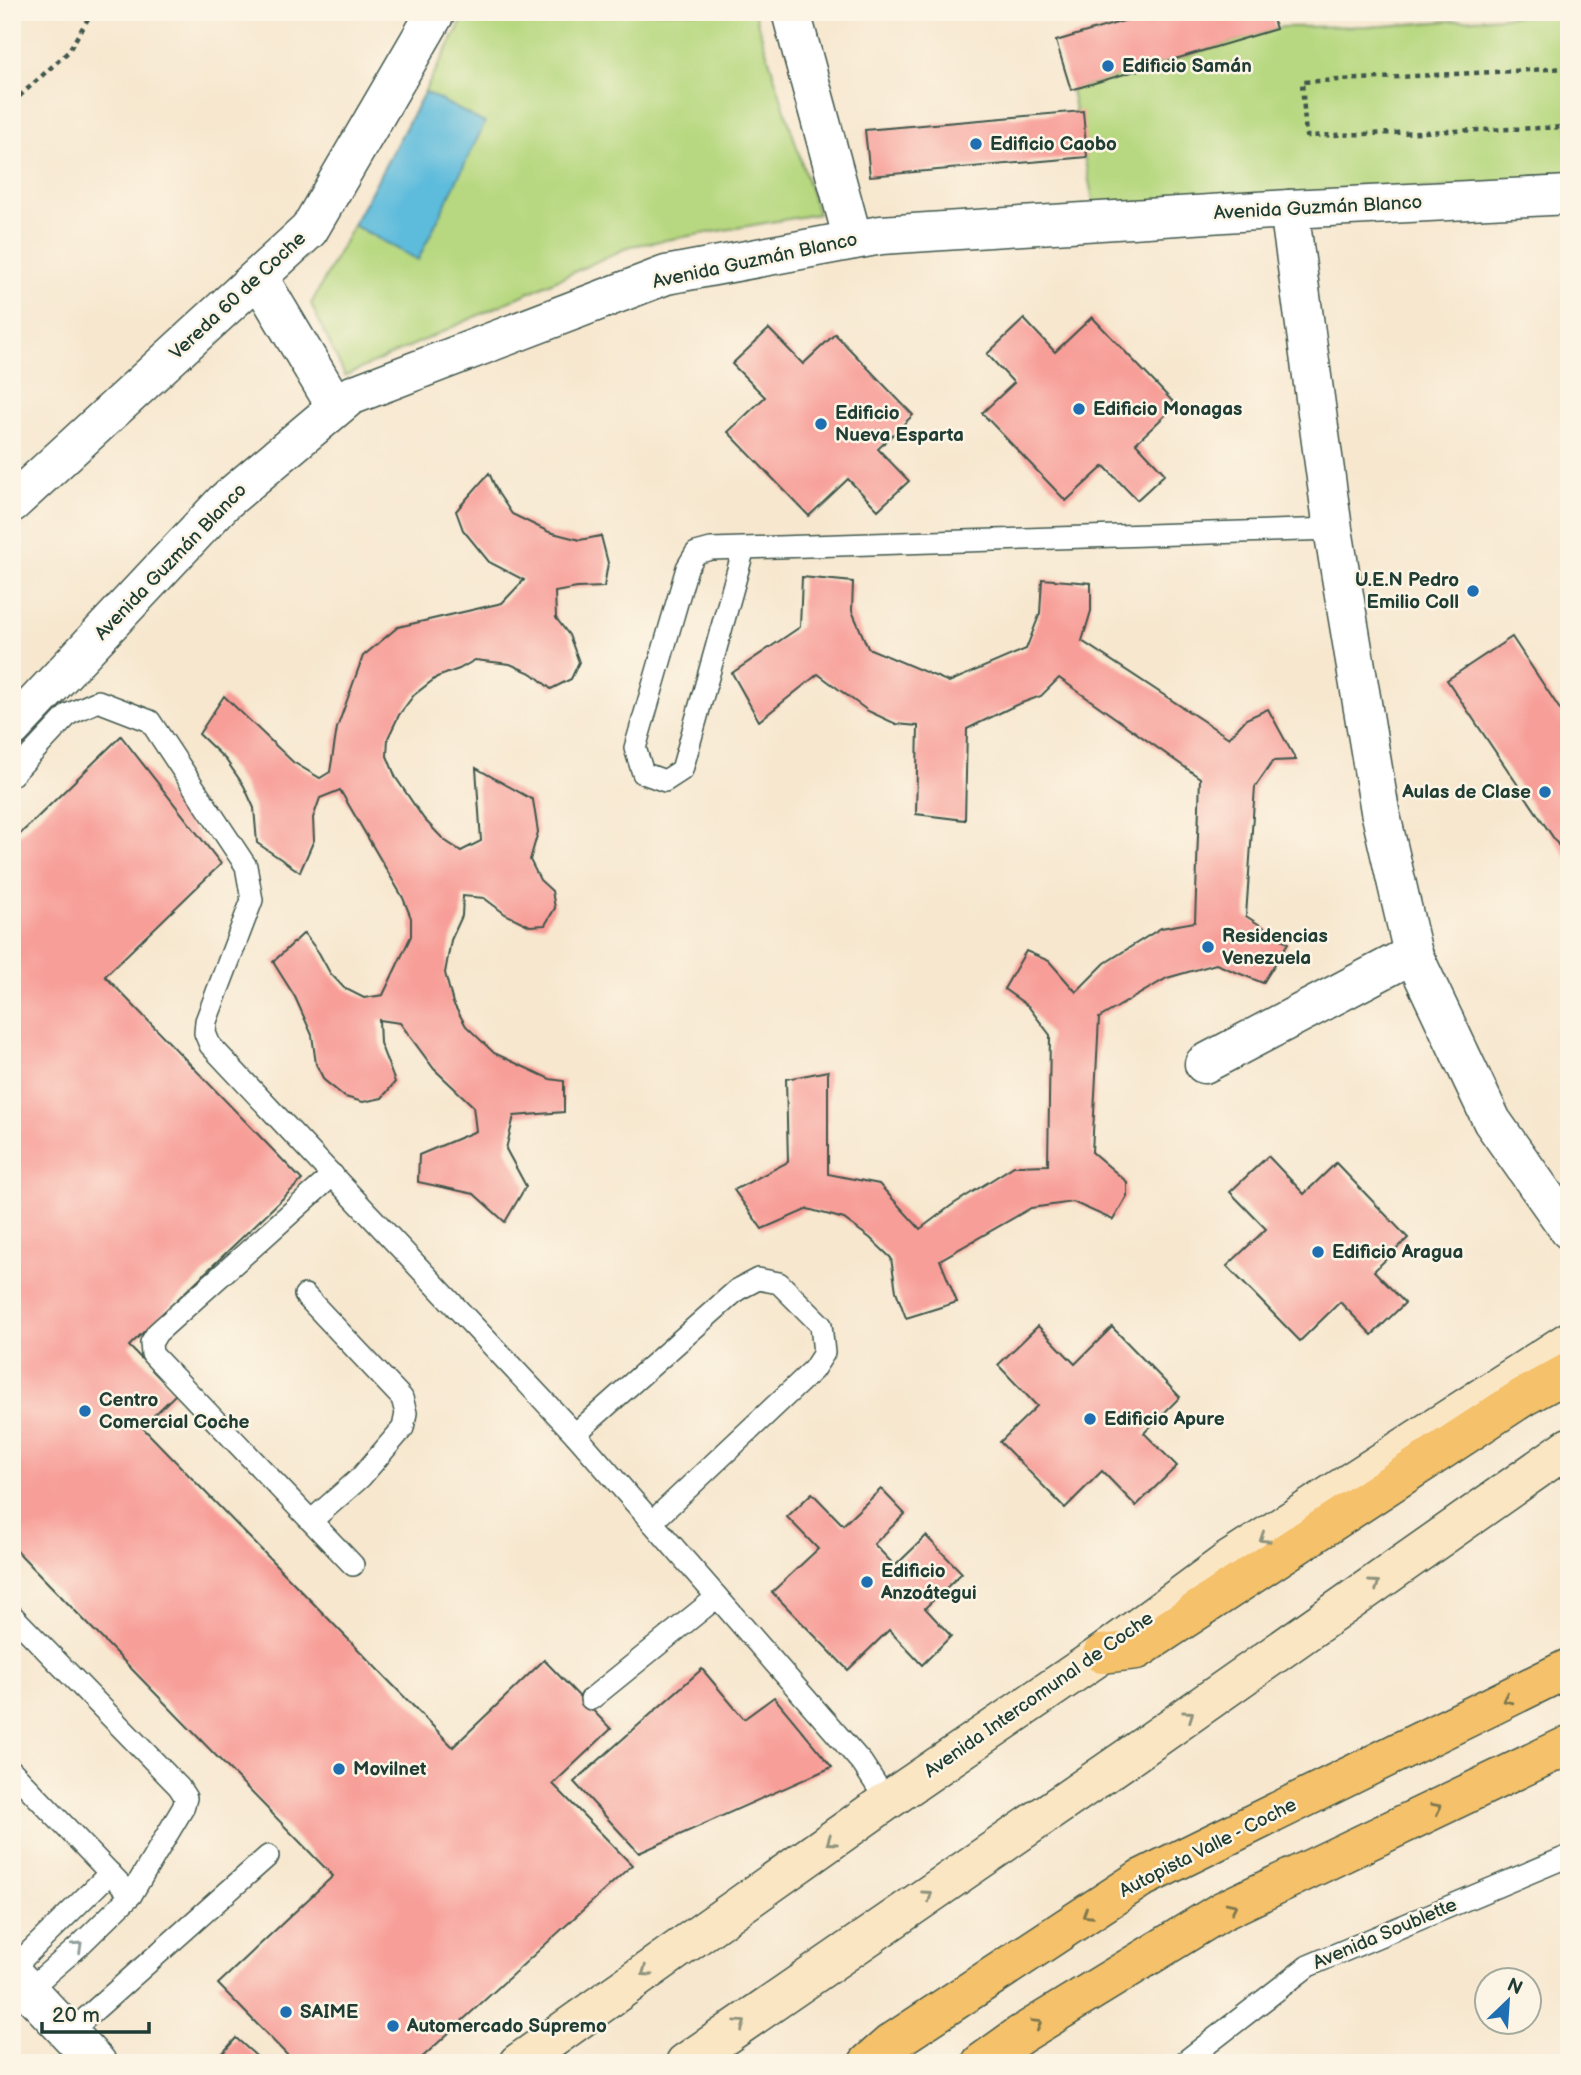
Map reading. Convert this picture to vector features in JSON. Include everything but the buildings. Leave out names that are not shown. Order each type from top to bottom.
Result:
[{"type":"highway","points":[[1102,1654],[1137,1650],[1524,1397],[1569,1372]]},
{"type":"highway","name":"Autopista Valle - Coche","points":[[867,2063],[891,2043],[1140,1879],[1569,1668]]},
{"type":"highway","points":[[981,2063],[1020,2035],[1222,1911],[1569,1745]]},
{"type":"main road","name":"Avenida Intercomunal de Coche","points":[[518,2063],[887,1801],[1102,1654],[1228,1561],[1569,1341]]},
{"type":"main road","points":[[685,2063],[1133,1754],[1569,1447]]},
{"type":"street","name":"Vereda 60 de Coche","points":[[12,503],[309,230],[436,12]]},
{"type":"street","points":[[791,12],[853,240]]},
{"type":"street","name":"Avenida Guzmán Blanco","points":[[12,728],[224,502],[350,396],[666,275],[881,235],[1289,209],[1569,195]]},
{"type":"street","points":[[1289,209],[1333,529],[1380,811],[1413,954],[1492,1121],[1569,1230]]},
{"type":"street","points":[[259,278],[336,407]]},
{"type":"street","points":[[1204,1064],[1413,954]]},
{"type":"street","points":[[17,1978],[97,2063]]},
{"type":"lane","points":[[744,548],[682,770],[664,782],[643,773],[635,748],[687,568],[696,553],[744,548],[1333,529]]},
{"type":"lane","points":[[12,775],[69,714],[98,701],[150,722],[246,866],[252,900],[206,1021],[205,1032],[210,1045],[575,1434],[862,1763],[887,1801]]},
{"type":"lane","points":[[333,1175],[157,1333],[150,1343],[152,1354],[353,1565]]},
{"type":"lane","points":[[575,1434],[737,1290],[758,1279],[779,1283],[821,1325],[824,1353],[813,1370],[652,1522]]},
{"type":"lane","points":[[305,1295],[402,1398],[406,1413],[403,1429],[361,1477],[311,1521]]},
{"type":"lane","points":[[591,1699],[718,1597]]},
{"type":"lane","points":[[12,1615],[179,1787],[186,1798],[183,1808],[131,1895],[79,1946],[17,1978]]},
{"type":"lane","points":[[12,1771],[131,1895]]},
{"type":"lane","points":[[69,2033],[268,1856]]},
{"type":"lane","name":"Avenida Soublette","points":[[1183,2063],[1308,1966],[1569,1856]]},
{"type":"lane","points":[[17,1978],[110,1873]]},
{"type":"path","points":[[12,103],[68,52],[92,12]]},
{"type":"path","points":[[1569,68],[1302,82],[1306,136],[1569,127]]},
{"type":"green space","points":[[467,12],[754,12],[818,214],[631,246],[345,376],[311,304]]},
{"type":"green space","points":[[1569,12],[1569,181],[1094,206],[1071,90],[1282,27],[1383,26]]},
{"type":"water","points":[[425,92],[485,123],[418,260],[353,225]]},
{"type":"place","name":"Edificio Samán","points":[[1108,66]]},
{"type":"place","name":"Edificio Caobo","points":[[976,144]]},
{"type":"place","name":"Edificio Monagas","points":[[1079,409]]},
{"type":"place","name":"Edificio Nueva Esparta","points":[[821,424]]},
{"type":"place","name":"U.E.N Pedro Emilio Coll","points":[[1473,591]]},
{"type":"place","name":"Aulas de Clase","points":[[1545,792]]},
{"type":"place","name":"Residencias Venezuela","points":[[1208,947]]},
{"type":"place","name":"Edificio Aragua","points":[[1318,1252]]},
{"type":"place","name":"Centro Comercial Coche","points":[[85,1411]]},
{"type":"place","name":"Edificio Apure","points":[[1090,1419]]},
{"type":"place","name":"Edificio Anzoátegui","points":[[867,1582]]},
{"type":"place","name":"Movilnet","points":[[339,1769]]},
{"type":"place","name":"SAIME","points":[[286,2012]]},
{"type":"place","name":"Automercado Supremo","points":[[393,2026]]}]
